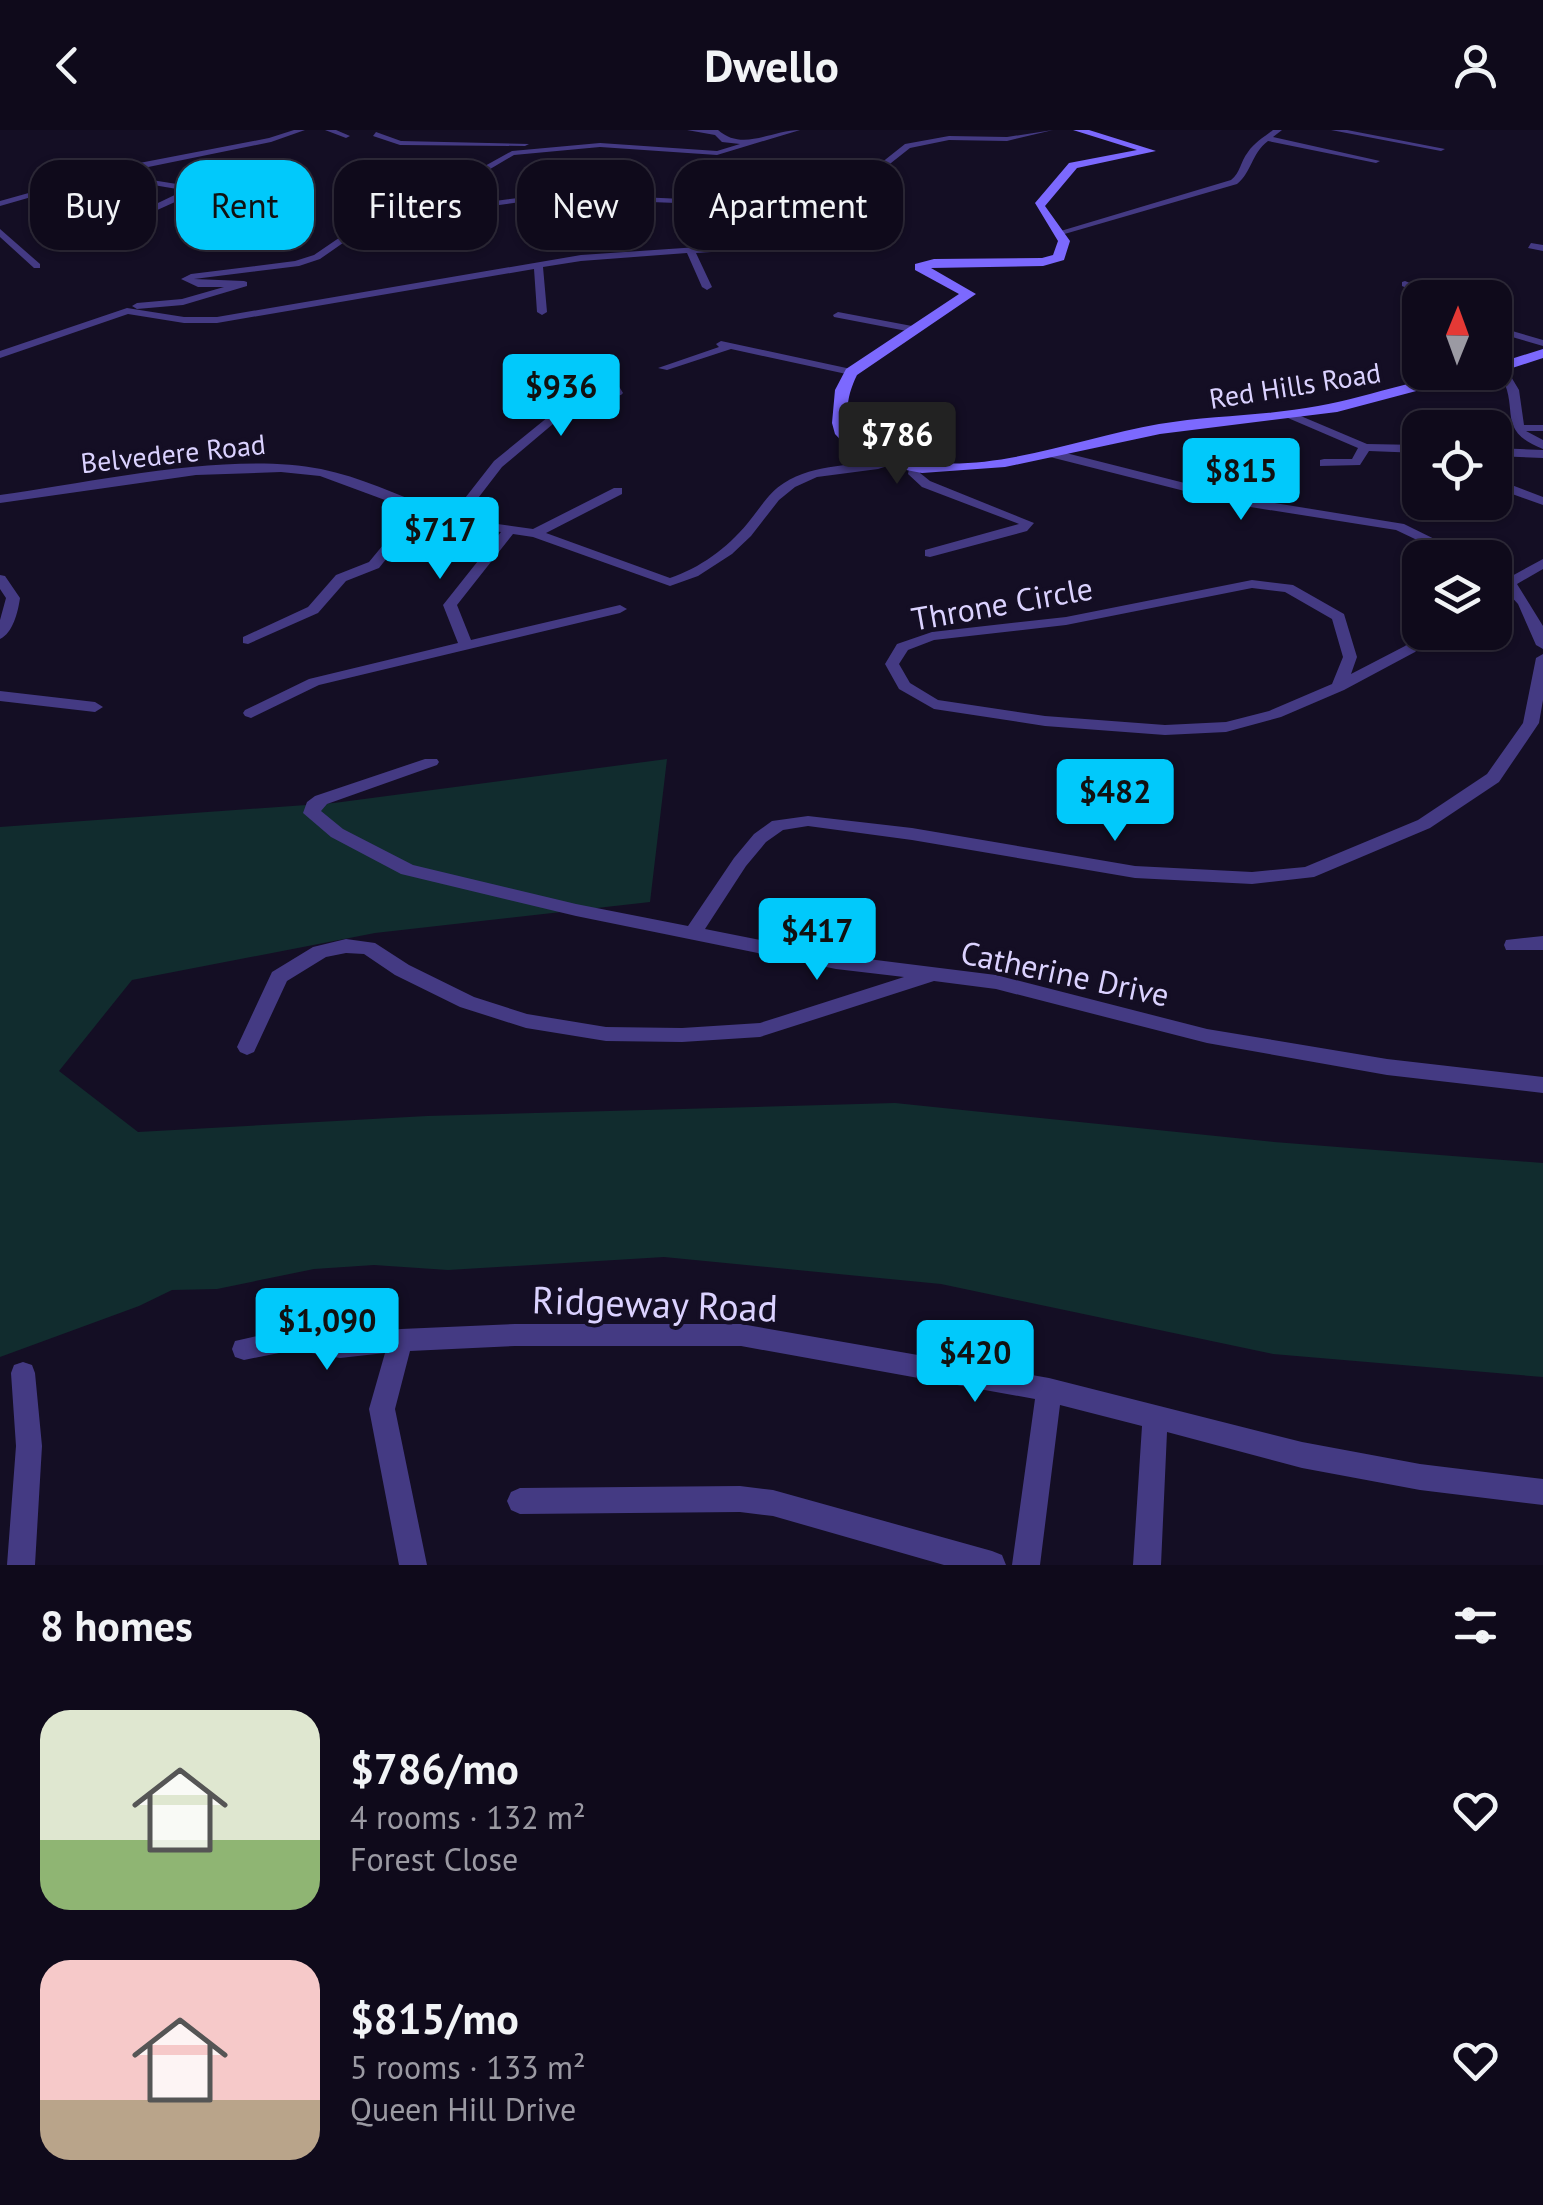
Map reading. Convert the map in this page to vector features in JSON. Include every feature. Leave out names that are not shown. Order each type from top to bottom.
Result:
[{"type":"main road","points":[[851,372],[969,294],[920,267],[1054,260],[1061,254],[1064,241],[1039,206],[1068,168],[1094,158],[1151,152],[1078,130]]},
{"type":"main road","points":[[1512,363],[1543,353]]},
{"type":"main road","name":"Red Hills Road","points":[[851,372],[842,393],[840,430],[858,448],[891,463],[914,466],[982,464],[1054,454],[1162,429],[1292,416],[1404,390]]},
{"type":"street","points":[[156,162],[301,130]]},
{"type":"street","points":[[329,130],[346,136]]},
{"type":"street","points":[[690,130],[715,131],[725,140],[754,144]]},
{"type":"street","points":[[497,160],[540,148],[610,145],[704,153],[754,144],[796,130]]},
{"type":"street","points":[[908,146],[949,138],[1007,139],[1049,130]]},
{"type":"street","points":[[1058,233],[1234,182],[1243,176],[1251,150],[1278,130]]},
{"type":"street","points":[[1335,130],[1441,149]]},
{"type":"street","points":[[442,144],[468,132]]},
{"type":"street","points":[[376,134],[394,142],[519,143],[540,148]]},
{"type":"street","points":[[892,160],[908,146],[912,135]]},
{"type":"street","points":[[1266,138],[1376,161]]},
{"type":"street","points":[[213,150],[224,160]]},
{"type":"street","points":[[0,204],[30,195]]},
{"type":"street","points":[[0,232],[38,266]]},
{"type":"street","points":[[0,355],[144,304],[182,302],[244,284],[198,284],[186,278],[296,264],[317,257],[334,245]]},
{"type":"street","points":[[1531,246],[1543,248]]},
{"type":"street","points":[[128,311],[217,320],[538,264],[680,250]]},
{"type":"street","points":[[690,250],[707,287]]},
{"type":"street","points":[[538,264],[542,312]]},
{"type":"street","points":[[838,315],[912,329]]},
{"type":"street","points":[[1512,334],[1543,343]]},
{"type":"street","points":[[663,368],[726,345],[851,372]]},
{"type":"street","points":[[453,522],[498,464],[572,402],[581,397],[615,394],[617,391],[605,372]]},
{"type":"street","points":[[1512,387],[1520,412],[1518,428]]},
{"type":"street","points":[[533,388],[572,402]]},
{"type":"street","points":[[1292,416],[1364,447],[1402,448]]},
{"type":"street","points":[[1518,428],[1543,428]]},
{"type":"street","points":[[1518,428],[1543,446]]},
{"type":"street","points":[[1324,462],[1356,462],[1364,447]]},
{"type":"street","points":[[1512,453],[1543,454]]},
{"type":"street","points":[[1054,454],[1244,502],[1399,527],[1422,540]]},
{"type":"street","name":"Belvedere Road","points":[[0,499],[251,466],[321,473],[366,487],[418,512],[508,532],[535,533],[670,582],[691,575],[732,546],[768,504],[795,481],[820,473],[891,463]]},
{"type":"street","points":[[914,466],[914,474],[926,484],[1028,523],[930,554]]},
{"type":"street","points":[[1512,490],[1543,501]]},
{"type":"street","points":[[535,533],[618,491]]},
{"type":"street","points":[[248,640],[313,610],[341,578],[374,565],[418,512]]},
{"type":"street","points":[[466,646],[450,604],[508,532]]},
{"type":"street","points":[[1512,582],[1543,563]]},
{"type":"street","points":[[0,579],[13,598],[12,612],[0,635]]},
{"type":"street","name":"Throne Circle","points":[[1339,687],[1350,656],[1339,618],[1288,588],[1252,584],[1066,620],[932,636],[902,647],[892,664],[904,686],[934,704],[1045,720],[1164,730],[1226,728],[1274,714],[1339,687],[1408,650]]},
{"type":"street","points":[[1512,586],[1531,613],[1543,645]]},
{"type":"street","points":[[251,713],[314,682],[620,610]]},
{"type":"street","points":[[694,932],[760,838],[778,825],[808,820],[1136,872],[1252,878],[1308,873],[1424,824],[1493,778],[1531,723],[1543,658]]},
{"type":"street","points":[[0,696],[96,708]]},
{"type":"street","name":"Catherine Drive","points":[[432,762],[321,800],[313,806],[312,813],[337,833],[407,870],[576,910],[836,962],[996,982],[1207,1036],[1387,1067],[1543,1085]]},
{"type":"street","points":[[1513,945],[1543,943]]},
{"type":"street","points":[[247,1046],[280,977],[320,952],[346,946],[368,948],[402,970],[467,1002],[526,1021],[606,1034],[760,1030],[932,975]]},
{"type":"street","name":"Ridgeway Road","points":[[244,1349],[294,1339],[340,1347],[402,1340],[741,1335],[1049,1390],[1302,1455],[1420,1477],[1543,1492]]},
{"type":"street","points":[[402,1340],[382,1408],[414,1565]]},
{"type":"street","points":[[21,1565],[29,1446],[23,1373]]},
{"type":"street","points":[[1026,1565],[1049,1390]]},
{"type":"street","points":[[1147,1565],[1155,1418]]},
{"type":"street","points":[[520,1501],[740,1499],[773,1504],[992,1565]]},
{"type":"green space","points":[[667,759],[650,902],[375,933],[132,980],[59,1071],[138,1132],[427,1116],[895,1103],[1274,1142],[1543,1163],[1543,1377],[1273,1354],[941,1284],[664,1257],[448,1270],[374,1265],[314,1269],[217,1289],[172,1290],[0,1357],[0,827],[334,803]]}]
